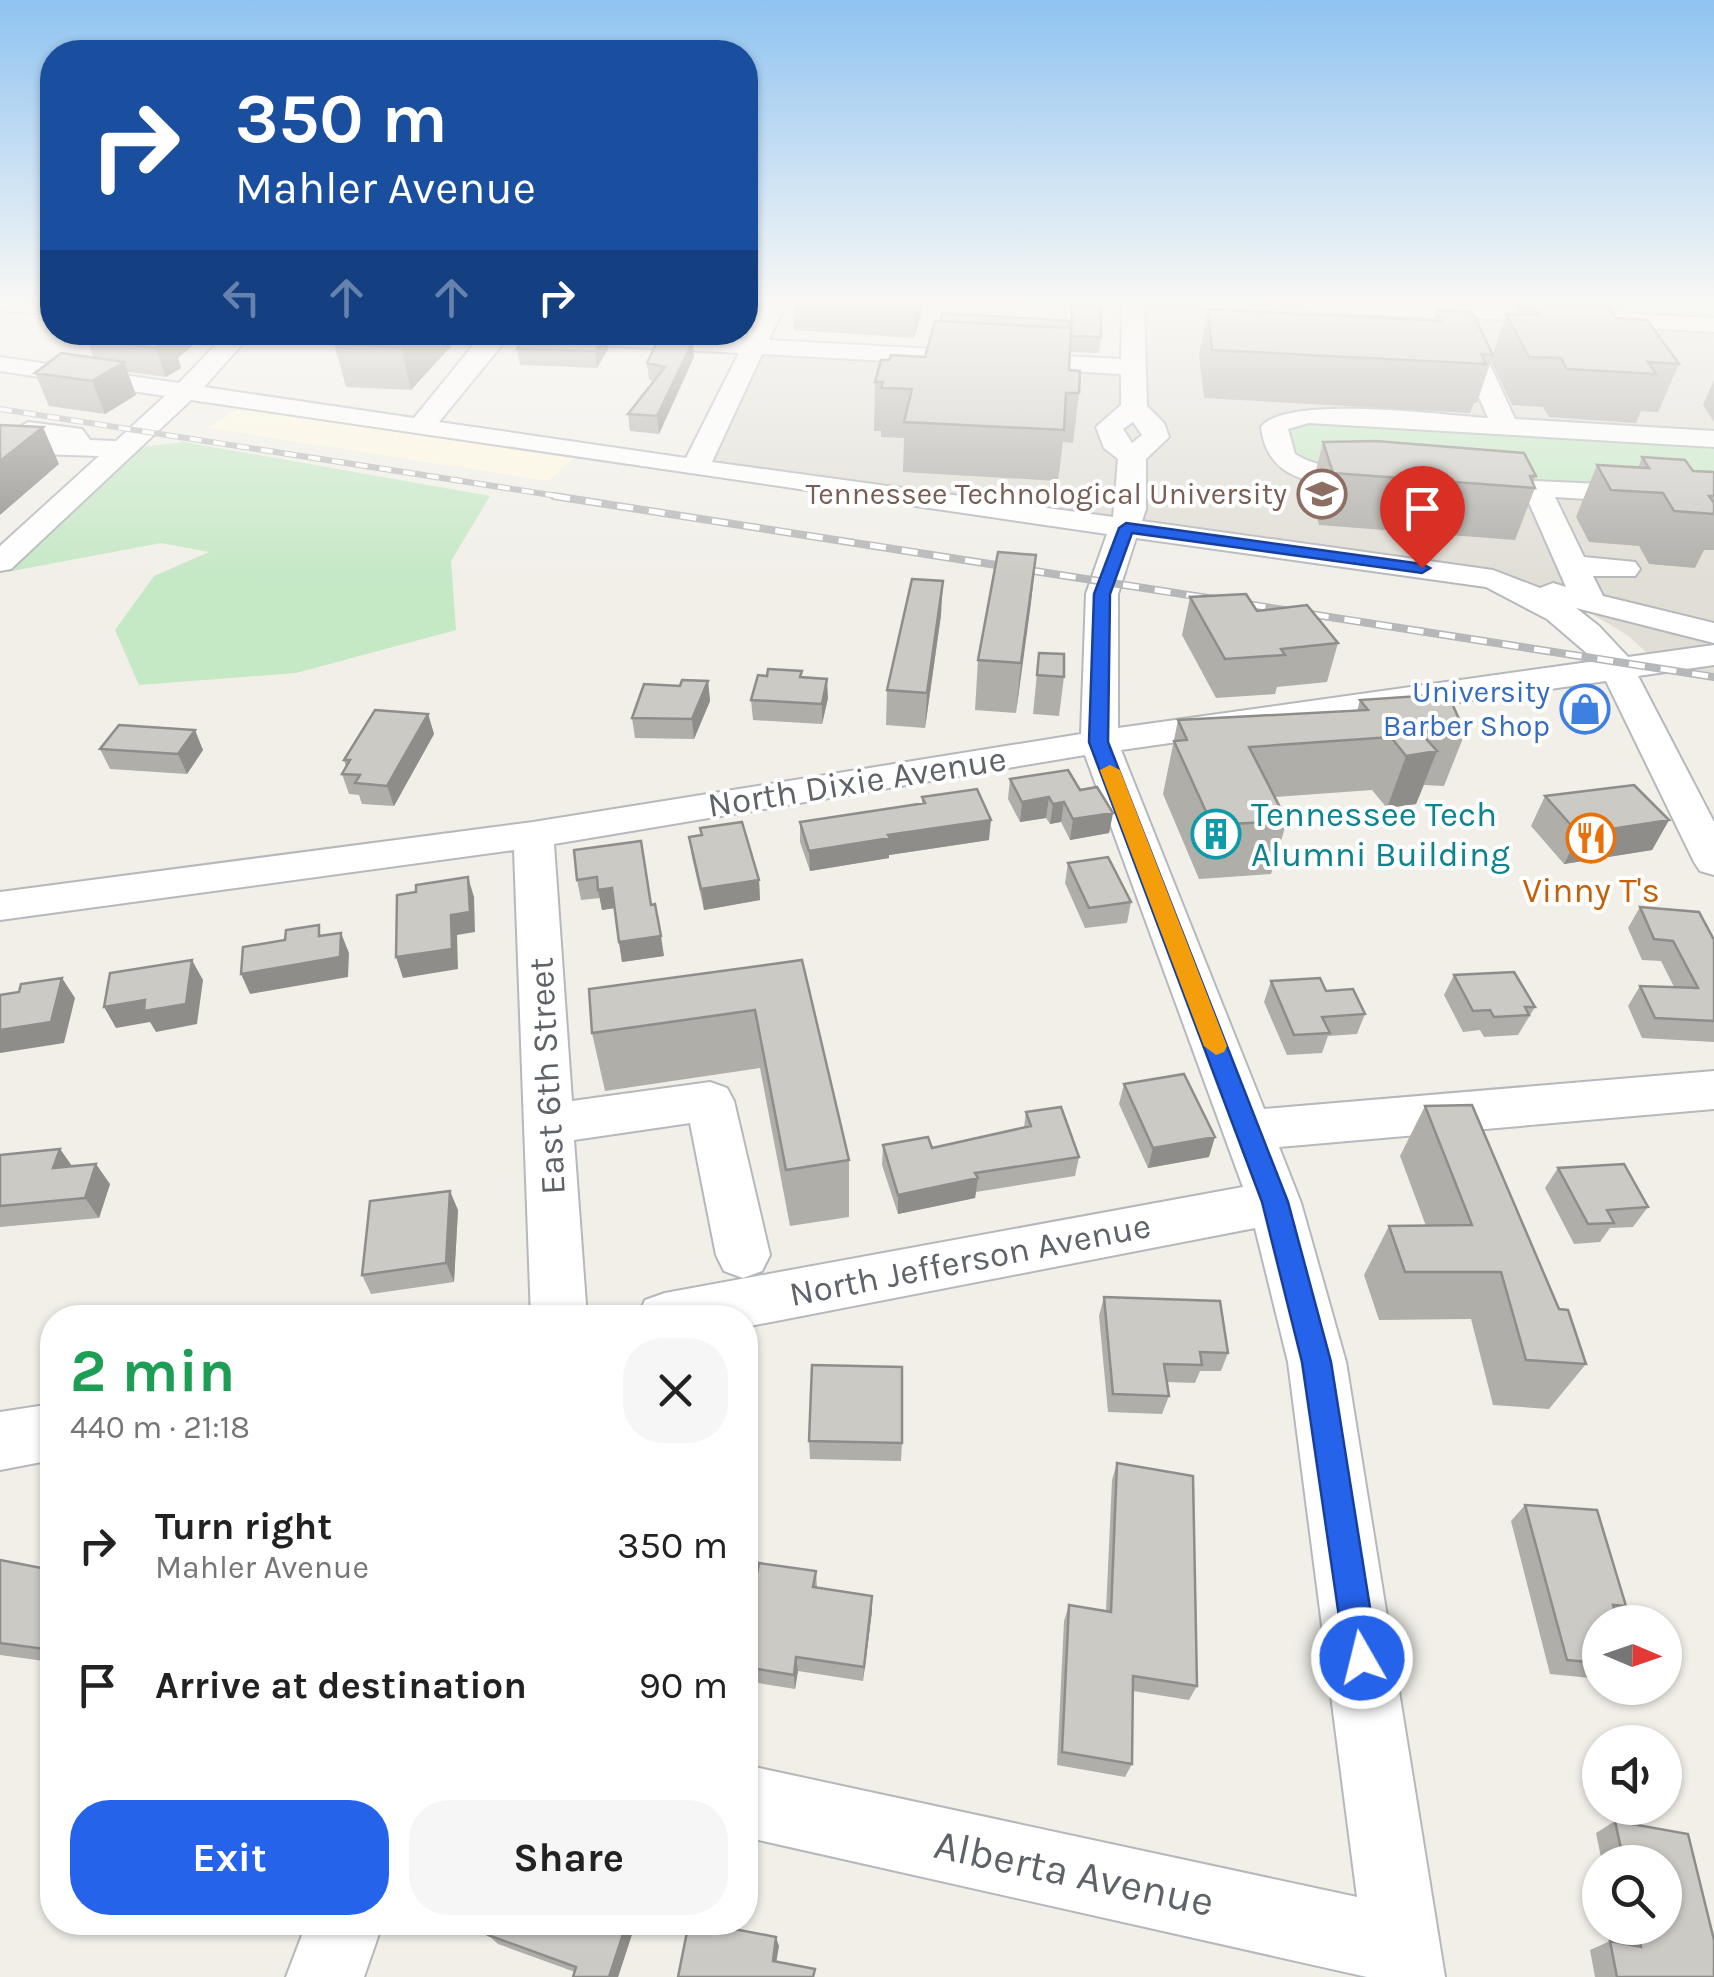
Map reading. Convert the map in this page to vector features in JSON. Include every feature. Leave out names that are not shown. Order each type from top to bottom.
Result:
[{"type":"street","points":[[3,557],[180,396]]},
{"type":"street","points":[[221,396],[695,468],[1493,579],[1580,609],[1714,633]]},
{"type":"street","points":[[420,426],[445,396]]},
{"type":"street","points":[[695,468],[729,396]]},
{"type":"street","points":[[1134,396],[1134,408],[1109,427],[1109,434],[1132,457],[1131,509],[1102,594],[1099,742],[1275,1202],[1317,1362],[1404,1961]]},
{"type":"street","points":[[1493,396],[1503,420]]},
{"type":"street","points":[[1412,481],[1313,472],[1279,454],[1274,428],[1280,422],[1310,415],[1714,438]]},
{"type":"street","points":[[72,447],[122,450]]},
{"type":"street","points":[[1448,483],[1714,498]]},
{"type":"street","points":[[1538,491],[1572,564],[1580,609],[1615,668],[1714,862]]},
{"type":"street","points":[[1572,564],[1624,569]]},
{"type":"street","points":[[1580,609],[1631,654],[1700,657]]},
{"type":"street","name":"North Dixie Avenue","points":[[0,906],[533,834],[1099,742],[1700,657]]},
{"type":"street","name":"East 6th Street","points":[[533,834],[558,1305]]},
{"type":"street","points":[[1248,1130],[1714,1090]]},
{"type":"street","points":[[550,1124],[710,1101],[743,1255]]},
{"type":"street","name":"North Jefferson Avenue","points":[[732,1305],[1275,1202]]},
{"type":"street","points":[[0,1441],[40,1434]]},
{"type":"street","name":"Alberta Avenue","points":[[758,1804],[1404,1961]]},
{"type":"street","points":[[325,1977],[340,1935]]},
{"type":"shaded area","name":"Tennessee Technological University","points":[[737,396],[1714,396],[1714,673],[1662,666],[1627,635],[1587,611],[1489,571],[711,464],[708,458]]},
{"type":"shaded area","points":[[240,408],[574,458],[548,481],[208,428]]},
{"type":"green space","points":[[1298,416],[1714,438],[1714,498],[1328,476],[1287,461],[1280,422]]},
{"type":"green space","points":[[184,442],[490,496],[451,561],[456,630],[296,673],[139,685],[115,630],[154,576],[209,552],[161,543],[7,572],[142,447]]},
{"type":"building","points":[[642,396],[666,396],[657,416],[628,414]]},
{"type":"building","points":[[910,396],[1066,396],[1064,430],[904,422]]},
{"type":"building","points":[[0,425],[43,427],[0,461]]},
{"type":"building","points":[[1376,441],[1524,453],[1536,476],[1530,476],[1535,488],[1333,473],[1323,442]]},
{"type":"building","points":[[1642,457],[1685,460],[1693,471],[1714,472],[1714,496],[1709,496],[1714,514],[1674,511],[1663,493],[1611,490],[1597,465],[1649,468]]},
{"type":"building","points":[[998,552],[1036,555],[1021,663],[978,660]]},
{"type":"building","points":[[912,579],[943,581],[927,693],[887,690]]},
{"type":"building","points":[[1246,594],[1257,611],[1307,605],[1338,643],[1281,649],[1285,655],[1225,659],[1190,597]]},
{"type":"building","points":[[1039,653],[1064,654],[1064,677],[1037,675]]},
{"type":"building","points":[[768,669],[802,671],[800,677],[827,679],[822,704],[751,700],[758,675],[767,676]]},
{"type":"building","points":[[682,680],[708,681],[692,719],[632,718],[644,684],[680,686]]},
{"type":"building","points":[[1448,694],[1465,733],[1419,731],[1437,751],[1406,756],[1391,737],[1249,747],[1287,821],[1212,825],[1174,741],[1187,740],[1178,720],[1368,710],[1360,700]]},
{"type":"building","points":[[375,710],[428,714],[387,786],[355,783],[360,775],[342,774],[350,760],[344,760]]},
{"type":"building","points":[[119,725],[195,730],[178,754],[100,749]]},
{"type":"building","points":[[1068,770],[1080,790],[1097,787],[1113,813],[1073,819],[1064,802],[1053,804],[1049,797],[1022,802],[1010,779]]},
{"type":"building","points":[[1634,785],[1669,820],[1579,834],[1545,796]]},
{"type":"building","points":[[977,789],[991,820],[809,851],[800,822],[925,803],[922,797]]},
{"type":"building","points":[[742,822],[759,880],[701,889],[689,837],[702,835],[700,828]]},
{"type":"building","points":[[641,841],[651,905],[655,904],[661,936],[619,942],[612,888],[598,890],[597,877],[577,880],[574,850]]},
{"type":"building","points":[[1108,857],[1131,902],[1089,908],[1068,863]]},
{"type":"building","points":[[468,877],[470,912],[451,915],[452,949],[396,957],[397,895],[416,892],[416,885]]},
{"type":"building","points":[[1640,907],[1699,912],[1714,940],[1714,1021],[1655,1018],[1640,986],[1698,988],[1673,941],[1654,939]]},
{"type":"building","points":[[319,925],[319,936],[341,933],[340,957],[241,974],[243,947],[285,940],[286,930]]},
{"type":"building","points":[[192,960],[186,1004],[144,1011],[145,1000],[104,1007],[110,973]]},
{"type":"building","points":[[802,960],[849,1160],[786,1170],[755,1010],[592,1033],[589,989]]},
{"type":"building","points":[[1514,972],[1535,1007],[1525,1007],[1529,1015],[1494,1017],[1490,1010],[1473,1011],[1454,975]]},
{"type":"building","points":[[62,978],[51,1022],[0,1030],[0,995],[19,992],[21,984]]},
{"type":"building","points":[[1320,978],[1326,991],[1353,989],[1365,1014],[1322,1017],[1330,1033],[1294,1035],[1271,981]]},
{"type":"building","points":[[1184,1074],[1215,1137],[1153,1148],[1124,1084]]},
{"type":"building","points":[[1472,1105],[1559,1309],[1568,1310],[1586,1364],[1526,1360],[1501,1272],[1405,1272],[1389,1226],[1472,1225],[1425,1106]]},
{"type":"building","points":[[1061,1107],[1079,1157],[975,1173],[978,1178],[898,1195],[883,1145],[928,1137],[932,1148],[1031,1126],[1026,1112]]},
{"type":"building","points":[[60,1149],[53,1168],[96,1164],[85,1198],[0,1206],[0,1155]]},
{"type":"building","points":[[1624,1164],[1648,1207],[1607,1210],[1614,1223],[1588,1224],[1558,1168]]},
{"type":"building","points":[[450,1191],[446,1263],[362,1275],[370,1201]]},
{"type":"building","points":[[1104,1297],[1220,1301],[1228,1353],[1200,1352],[1202,1365],[1164,1364],[1169,1396],[1113,1394]]},
{"type":"building","points":[[812,1365],[902,1367],[902,1443],[809,1441]]},
{"type":"building","points":[[1117,1463],[1193,1476],[1197,1686],[1133,1676],[1132,1764],[1062,1752],[1069,1605],[1111,1612]]},
{"type":"building","points":[[1525,1505],[1597,1510],[1626,1605],[1582,1605],[1582,1661],[1567,1660]]},
{"type":"building","points":[[0,1560],[40,1568],[40,1648],[0,1643]]},
{"type":"building","points":[[759,1563],[816,1571],[813,1587],[872,1596],[864,1667],[796,1657],[794,1675],[758,1669]]},
{"type":"building","points":[[1616,1825],[1688,1834],[1714,1940],[1714,1977],[1617,1977],[1611,1945],[1682,1945],[1682,1845],[1620,1845]]},
{"type":"building","points":[[758,1934],[776,1937],[773,1961],[815,1969],[813,1977],[678,1977],[686,1935]]},
{"type":"building","points":[[488,1935],[623,1935],[609,1977],[573,1977],[576,1967]]},
{"type":"railway","points":[[0,409],[570,498]]},
{"type":"railway","points":[[554,496],[1714,677]]},
{"type":"slow traffic","points":[[1110,770],[1216,1046]]},
{"type":"place","name":"Tennessee Technological University","points":[[1322,494]]},
{"type":"place","name":"University Barber Shop","points":[[1585,709]]},
{"type":"place","name":"Tennessee Tech Alumni Building","points":[[1216,834]]},
{"type":"place","name":"Vinny T's","points":[[1591,838]]},
{"type":"route","points":[[1362,1658],[1317,1362],[1275,1202],[1099,742],[1102,594],[1126,528],[1422,568]]}]
